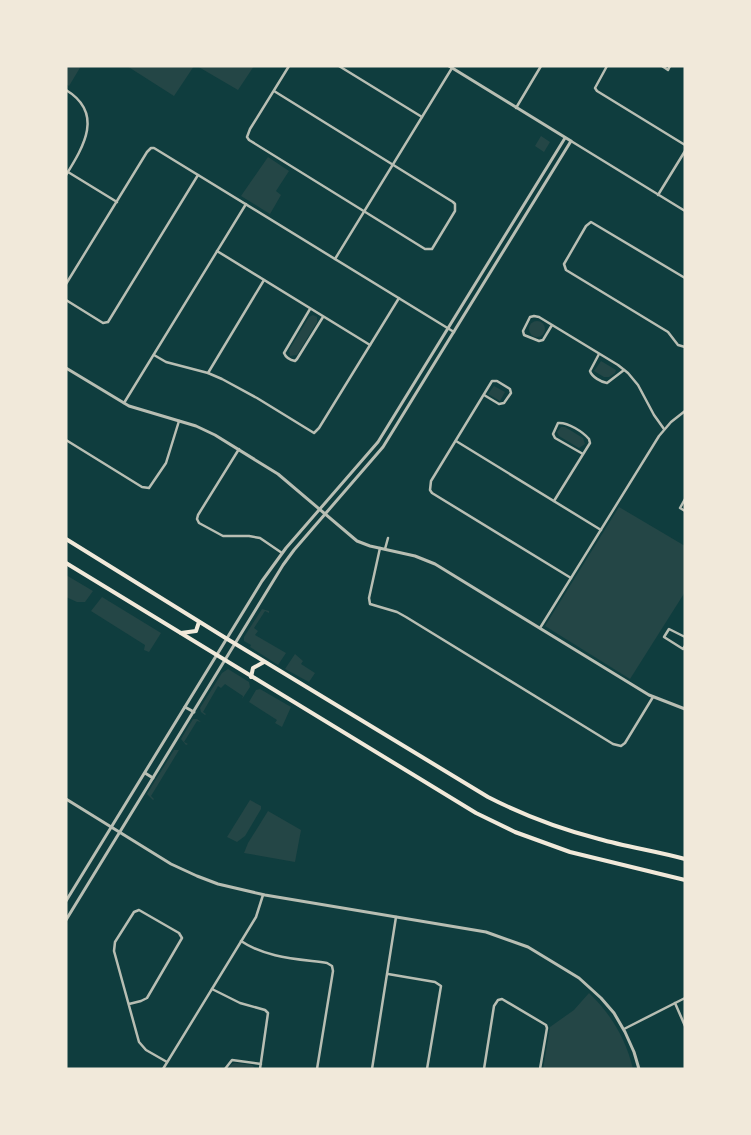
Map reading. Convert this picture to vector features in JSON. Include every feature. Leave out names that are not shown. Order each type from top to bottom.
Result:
[{"type":"main road","points":[[66,539],[264,662],[462,782],[502,804],[538,820],[576,833],[685,859]]},
{"type":"main road","points":[[66,563],[460,805],[501,826],[544,844],[581,855],[685,880]]},
{"type":"main road","points":[[180,633],[196,631],[199,622]]},
{"type":"main road","points":[[251,677],[253,668],[264,662]]},
{"type":"street","points":[[274,91],[456,204],[455,211],[432,249],[428,250],[364,212],[249,140],[248,133],[289,66]]},
{"type":"street","points":[[339,66],[422,117]]},
{"type":"street","points":[[516,108],[542,66]]},
{"type":"street","points":[[606,66],[596,84],[595,88],[597,91],[685,145]]},
{"type":"street","points":[[662,66],[668,70],[670,66]]},
{"type":"street","points":[[335,259],[422,117],[450,67],[685,211]]},
{"type":"street","points":[[66,90],[75,95],[82,103],[87,116],[88,128],[86,140],[67,173],[117,202]]},
{"type":"street","points":[[66,901],[252,597],[282,553],[378,442],[565,138]]},
{"type":"street","points":[[66,920],[287,559],[383,447],[571,142]]},
{"type":"street","points":[[66,284],[151,148],[454,332]]},
{"type":"street","points":[[658,195],[685,151]]},
{"type":"street","points":[[66,300],[103,323],[108,322],[198,175]]},
{"type":"street","points":[[124,403],[246,204]]},
{"type":"street","points":[[522,208],[528,212]]},
{"type":"street","points":[[685,278],[591,222],[586,226],[564,264],[566,270],[668,332],[678,345],[685,347]]},
{"type":"street","points":[[217,251],[370,345]]},
{"type":"street","points":[[208,373],[264,280]]},
{"type":"street","points":[[154,355],[172,364],[208,373],[244,391],[314,433],[319,428],[399,298]]},
{"type":"street","points":[[310,309],[284,353],[291,360],[295,361],[297,359],[323,317]]},
{"type":"street","points":[[552,325],[543,340],[539,341],[524,334],[523,331],[530,317],[534,316],[552,325],[624,370],[638,385],[664,429]]},
{"type":"street","points":[[598,354],[591,367],[591,375],[607,383],[624,370]]},
{"type":"street","points":[[66,368],[124,403],[205,430],[283,478],[325,515],[361,543],[415,556],[440,567],[653,697],[685,708]]},
{"type":"street","points":[[484,395],[499,404],[504,403],[511,393],[510,389],[497,381],[492,381],[429,485],[430,490],[571,578]]},
{"type":"street","points":[[540,628],[664,429],[685,411]]},
{"type":"street","points":[[66,440],[142,487],[149,488],[166,463],[179,421]]},
{"type":"street","points":[[554,501],[590,443],[590,439],[566,423],[558,423],[552,434],[555,438],[582,454]]},
{"type":"street","points":[[456,441],[601,530]]},
{"type":"street","points":[[238,449],[198,515],[197,520],[220,535],[260,538],[282,553]]},
{"type":"street","points":[[685,499],[680,508],[685,511]]},
{"type":"street","points":[[386,549],[388,538]]},
{"type":"street","points":[[380,548],[369,598],[370,604],[397,612],[406,617],[613,744],[621,746],[626,742],[653,697]]},
{"type":"street","points":[[252,597],[260,602]]},
{"type":"street","points":[[685,637],[670,629],[664,637],[683,649],[685,646]]},
{"type":"street","points":[[185,707],[194,712]]},
{"type":"street","points":[[145,773],[153,778]]},
{"type":"street","points":[[66,799],[171,864],[230,888],[486,932],[528,947],[590,986],[609,1007],[624,1029],[634,1052],[638,1069]]},
{"type":"street","points":[[163,1069],[258,913],[263,895]]},
{"type":"street","points":[[129,1004],[147,998],[182,938],[179,933],[139,910],[133,914],[114,948],[129,1004],[141,1046],[167,1062]]},
{"type":"street","points":[[372,1069],[396,917]]},
{"type":"street","points":[[241,942],[253,949],[266,953],[327,963],[332,966],[333,971],[317,1069]]},
{"type":"street","points":[[388,974],[434,982],[441,986],[428,1069]]},
{"type":"street","points":[[212,989],[240,1004],[268,1012],[260,1069]]},
{"type":"street","points":[[624,1029],[685,998]]},
{"type":"street","points":[[484,1069],[494,1006],[498,1000],[502,999],[546,1024],[547,1028],[540,1069]]},
{"type":"street","points":[[675,1003],[685,1026]]},
{"type":"street","points":[[225,1069],[232,1060],[261,1064]]},
{"type":"shaded area","points":[[66,66],[81,66],[69,86],[66,84]]},
{"type":"shaded area","points":[[127,66],[194,66],[174,96]]},
{"type":"shaded area","points":[[197,66],[254,66],[238,90]]},
{"type":"shaded area","points":[[541,136],[550,142],[544,152],[535,146]]},
{"type":"shaded area","points":[[268,157],[289,171],[276,191],[281,195],[270,214],[241,196]]},
{"type":"shaded area","points":[[313,315],[317,317],[317,322],[297,355],[290,356],[289,350],[309,317]]},
{"type":"shaded area","points":[[537,321],[543,323],[545,329],[543,335],[537,337],[531,335],[529,329],[531,323]]},
{"type":"shaded area","points":[[601,361],[616,370],[615,373],[609,377],[604,377],[594,371]]},
{"type":"shaded area","points":[[494,386],[505,392],[500,401],[488,394]]},
{"type":"shaded area","points":[[561,427],[565,427],[583,438],[585,444],[579,448],[559,436],[557,432]]},
{"type":"shaded area","points":[[619,507],[685,546],[685,592],[630,679],[545,626]]},
{"type":"shaded area","points":[[66,575],[93,591],[85,602],[77,602],[66,597]]},
{"type":"shaded area","points":[[102,597],[161,633],[149,652],[144,650],[145,645],[91,611]]},
{"type":"shaded area","points":[[262,609],[269,611],[269,613],[265,611],[254,628],[258,631],[255,635],[286,653],[278,665],[244,641],[244,637]]},
{"type":"shaded area","points":[[295,654],[303,661],[301,664],[315,673],[309,682],[285,669]]},
{"type":"shaded area","points":[[228,669],[249,682],[250,687],[242,699],[243,696],[225,684],[221,688],[218,686],[203,712],[205,715],[201,712],[200,708],[222,673]]},
{"type":"shaded area","points":[[260,689],[291,707],[282,727],[275,723],[277,720],[249,702],[256,690]]},
{"type":"shaded area","points":[[193,719],[201,722],[197,721],[184,742],[188,744],[186,745],[181,739]]},
{"type":"shaded area","points":[[174,750],[179,750],[151,796],[153,800],[147,794]]},
{"type":"shaded area","points":[[250,800],[261,806],[261,809],[245,836],[237,842],[227,837]]},
{"type":"shaded area","points":[[268,811],[301,830],[295,862],[244,853]]},
{"type":"shaded area","points":[[589,993],[611,1018],[617,1028],[633,1069],[543,1069],[550,1027],[574,1010]]},
{"type":"shaded area","points":[[235,1063],[252,1065],[256,1069],[228,1069]]}]
